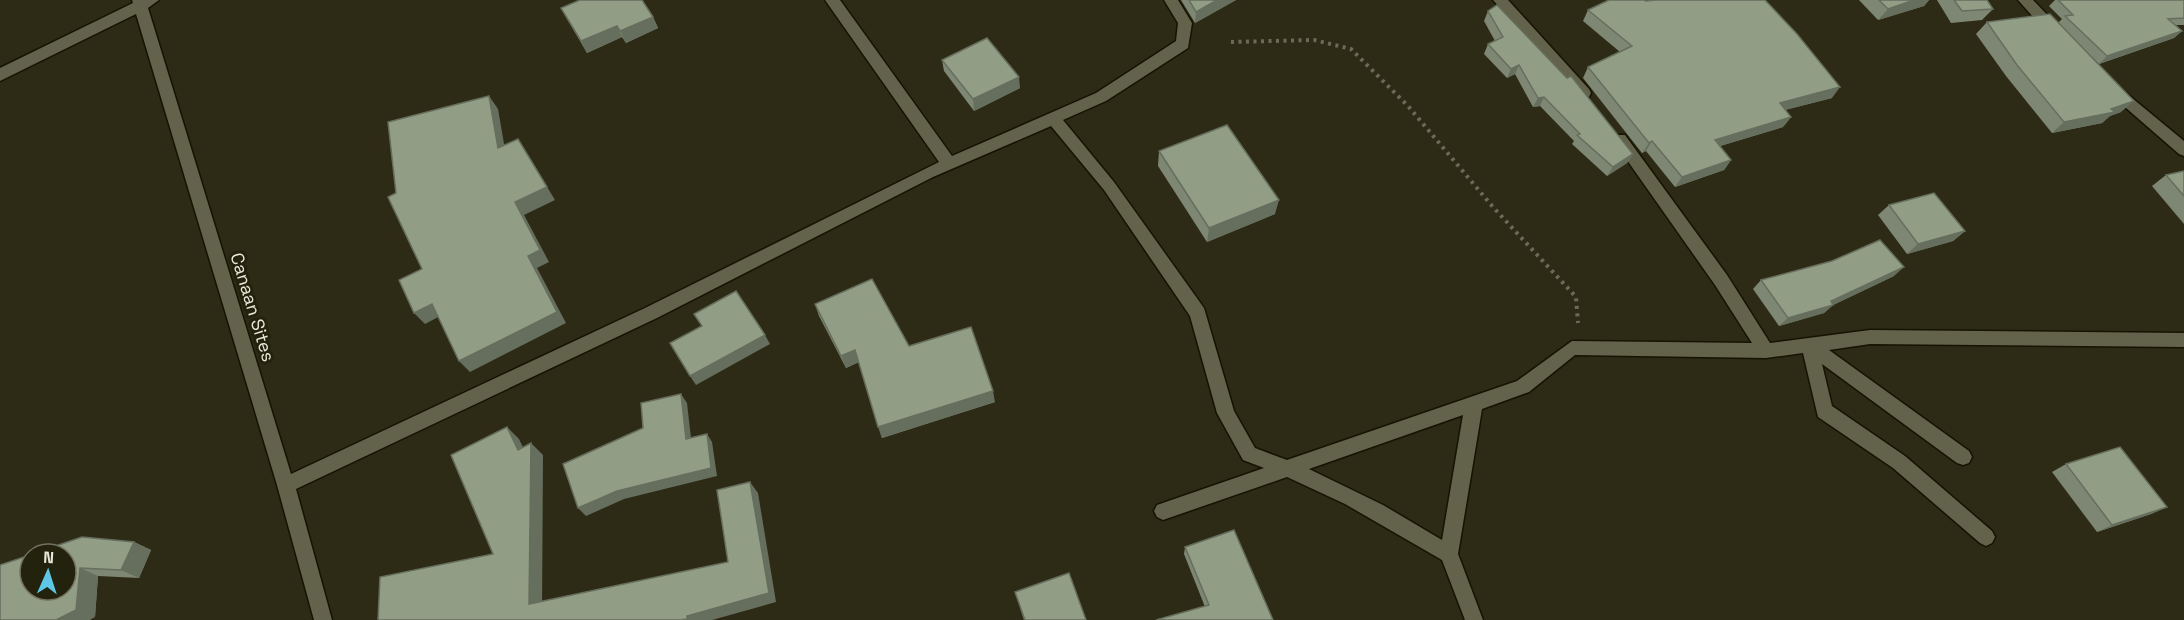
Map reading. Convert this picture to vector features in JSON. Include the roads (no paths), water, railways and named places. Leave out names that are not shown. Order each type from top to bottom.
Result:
[{"type":"street","points":[[832,0],[949,164]]},
{"type":"street","points":[[286,486],[651,313],[949,164],[1101,97],[1183,44],[1185,23],[1171,0]]},
{"type":"street","points":[[1500,0],[1593,105]]},
{"type":"street","points":[[2025,0],[2064,42]]},
{"type":"street","points":[[0,75],[144,2]]},
{"type":"street","name":"Canaan Sites","points":[[144,2],[323,620]]},
{"type":"street","points":[[2105,81],[2184,150]]},
{"type":"street","points":[[1053,118],[1109,186],[1198,313],[1226,413],[1249,454],[1290,468],[1383,514],[1449,554]]},
{"type":"street","points":[[1612,129],[1721,280],[1766,351]]},
{"type":"street","points":[[1163,511],[1524,387],[1568,349],[1766,351],[1870,337],[2184,340]]},
{"type":"street","points":[[1809,345],[1963,458]]},
{"type":"street","points":[[1809,345],[1824,411],[1899,462],[1986,537]]},
{"type":"street","points":[[1474,404],[1449,554],[1474,620]]}]
